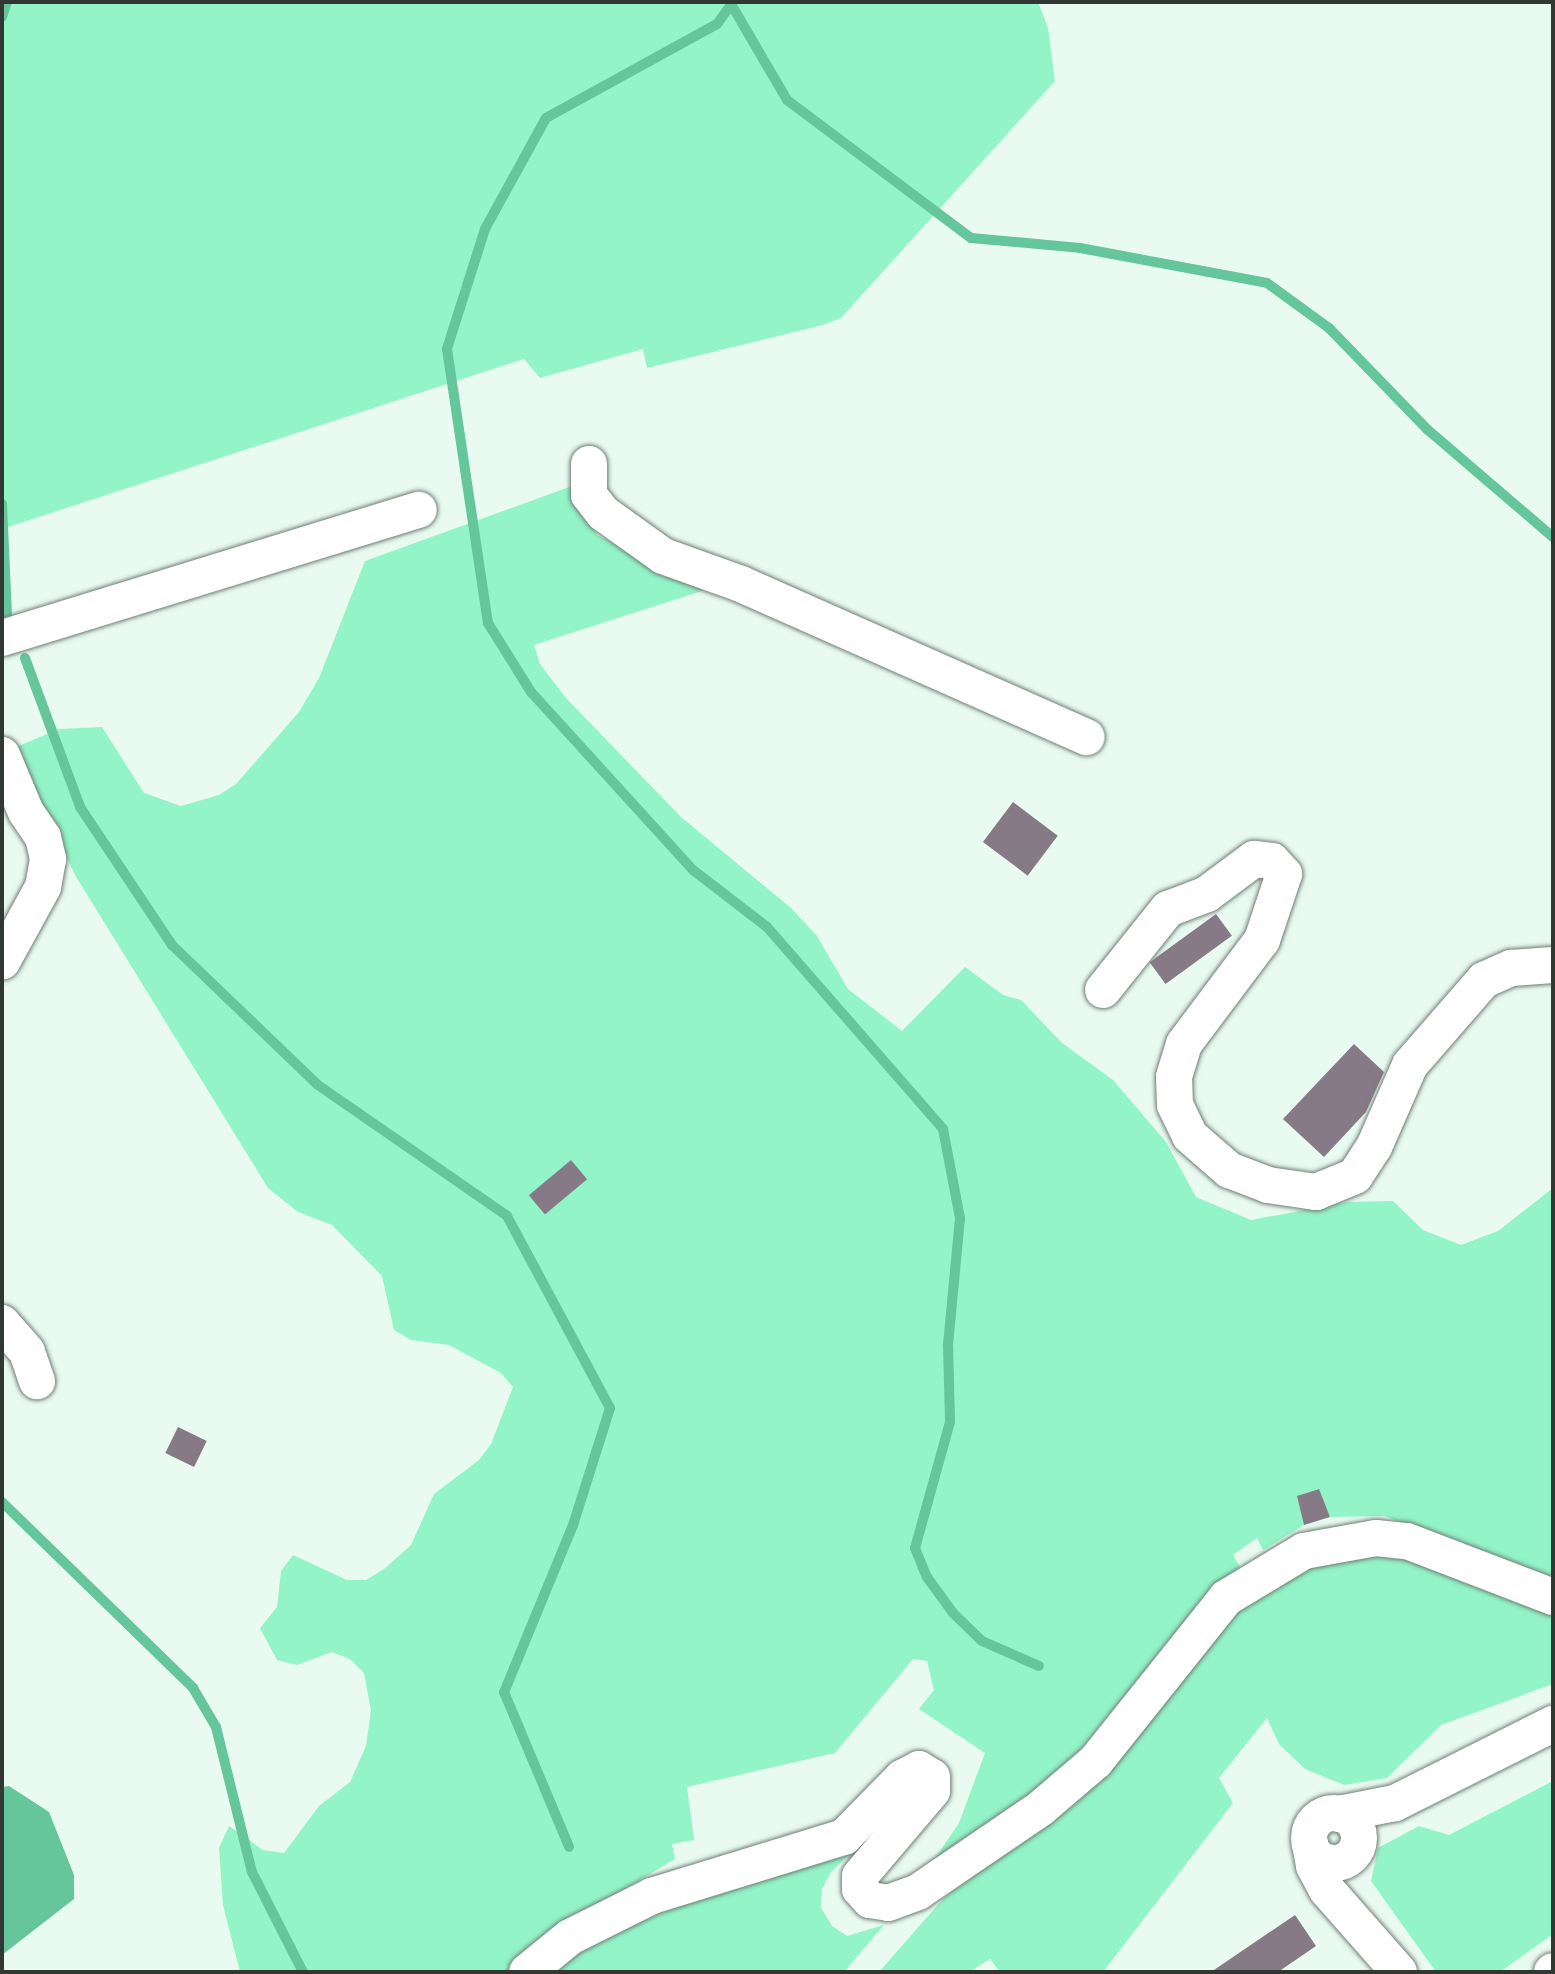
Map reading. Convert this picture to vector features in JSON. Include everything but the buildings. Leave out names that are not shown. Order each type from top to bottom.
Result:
[{"type":"street","points":[[589,464],[589,495],[603,513],[663,556],[741,584],[1087,737]]},
{"type":"street","points":[[2,638],[419,510]]},
{"type":"street","points":[[2,755],[26,812],[43,837],[48,859],[43,887],[2,962]]},
{"type":"street","points":[[1103,990],[1168,909],[1207,894],[1254,859],[1272,861],[1284,874],[1262,940],[1184,1044],[1174,1077],[1175,1105],[1190,1136],[1229,1170],[1268,1185],[1316,1192],[1355,1176],[1374,1147],[1410,1065],[1475,989],[1511,968],[1553,965]]},
{"type":"street","points":[[2,1323],[27,1352],[37,1381]]},
{"type":"street","points":[[527,1972],[570,1937],[652,1896],[844,1837],[902,1778],[919,1769],[932,1777],[932,1791],[860,1876],[860,1889],[870,1900],[888,1903],[918,1892],[1041,1808],[1096,1761],[1226,1598],[1304,1551],[1376,1538],[1407,1541],[1553,1597]]},
{"type":"street","points":[[1349,1838],[1395,1803],[1553,1724]]},
{"type":"street","points":[[1349,1838],[1317,1820],[1310,1843],[1314,1866],[1327,1890],[1364,1927],[1399,1972]]},
{"type":"street","points":[[1349,1838],[1364,1927]]},
{"type":"shaded area","points":[[2,2],[1038,2],[1048,28],[1055,81],[841,318],[647,368],[643,349],[540,378],[524,359],[2,529]]},
{"type":"shaded area","points":[[572,486],[597,535],[705,590],[534,645],[540,664],[566,698],[681,817],[791,908],[817,936],[848,989],[902,1031],[965,967],[1003,995],[1021,1000],[1062,1043],[1113,1080],[1166,1142],[1196,1197],[1251,1220],[1348,1202],[1393,1201],[1423,1230],[1461,1245],[1498,1231],[1553,1188],[1553,1584],[1385,1516],[1330,1517],[1318,1489],[1298,1496],[1304,1525],[1263,1550],[1257,1538],[1233,1555],[1240,1567],[1201,1603],[1056,1779],[930,1866],[959,1823],[985,1753],[919,1709],[934,1690],[927,1661],[913,1659],[835,1753],[687,1787],[694,1840],[672,1844],[675,1859],[551,1933],[507,1972],[240,1972],[223,1905],[219,1848],[229,1826],[263,1850],[284,1853],[319,1806],[350,1782],[366,1746],[371,1710],[364,1673],[350,1659],[332,1652],[297,1665],[277,1660],[260,1628],[277,1607],[281,1571],[293,1555],[347,1580],[366,1580],[384,1569],[411,1545],[434,1494],[479,1460],[491,1444],[513,1387],[501,1373],[449,1345],[411,1340],[394,1330],[382,1276],[332,1225],[298,1212],[268,1188],[75,875],[16,747],[59,729],[102,727],[144,793],[181,806],[219,795],[236,784],[299,712],[319,678],[365,561]]},
{"type":"shaded area","points":[[1397,1550],[1553,1613],[1553,1684],[1441,1725],[1387,1778],[1344,1785],[1305,1769],[1279,1744],[1267,1718],[1219,1778],[1233,1803],[1103,1972],[1000,1972],[990,1959],[969,1972],[879,1972],[943,1899],[1042,1822],[1254,1595],[1315,1559]]},
{"type":"shaded area","points":[[1553,1781],[1553,1934],[1500,1972],[1436,1972],[1371,1881],[1378,1848],[1419,1826],[1449,1835]]},
{"type":"shaded area","points":[[9,1786],[49,1812],[74,1875],[74,1899],[2,1955],[2,1787]]},
{"type":"shaded area","points":[[852,1852],[831,1872],[822,1889],[821,1908],[832,1926],[847,1936],[884,1925],[844,1972],[551,1972],[604,1936],[695,1900]]},
{"type":"waterway","points":[[2,17],[7,2]]},
{"type":"waterway","points":[[733,2],[717,24],[546,118],[485,229],[447,349],[488,623],[531,692],[693,870],[767,927],[943,1129],[960,1218],[948,1345],[950,1422],[915,1548],[927,1577],[953,1613],[982,1641],[1039,1666]]},
{"type":"waterway","points":[[731,4],[787,100],[971,238],[1080,248],[1267,283],[1329,328],[1428,430],[1553,537]]},
{"type":"waterway","points":[[2,504],[7,614]]},
{"type":"waterway","points":[[25,658],[80,807],[172,945],[318,1085],[507,1216],[610,1408],[573,1525],[504,1692],[569,1847]]},
{"type":"waterway","points":[[2,1502],[193,1688],[216,1727],[252,1872],[303,1972]]}]
